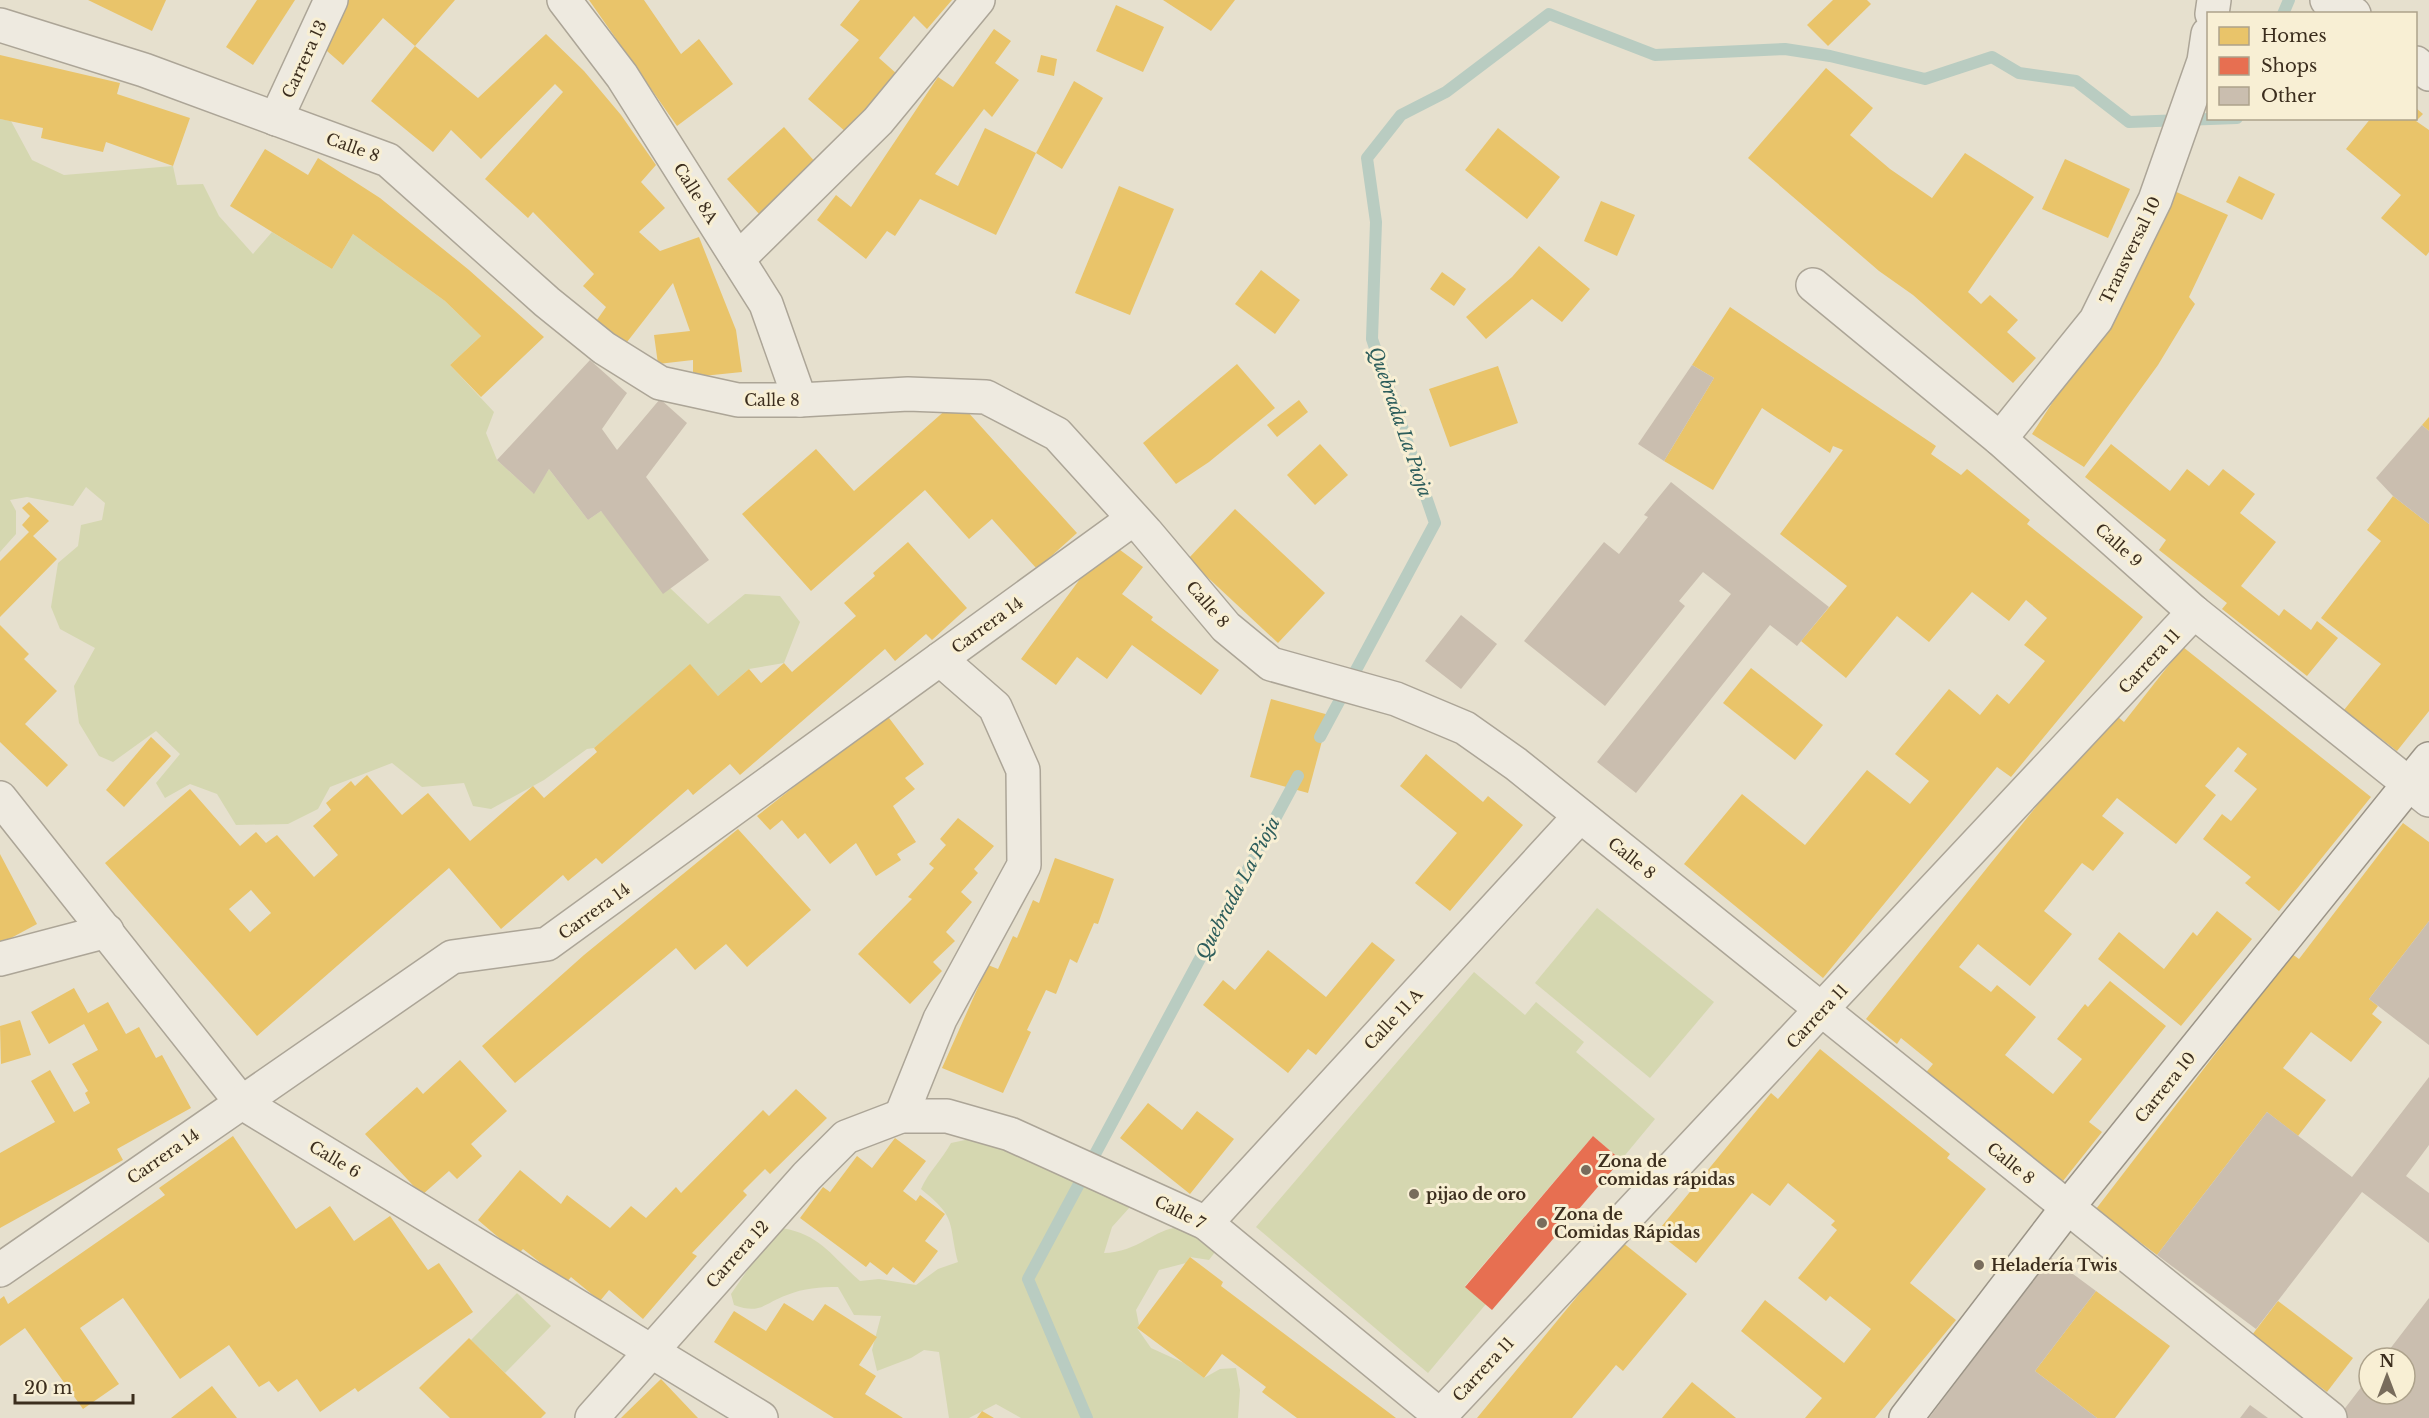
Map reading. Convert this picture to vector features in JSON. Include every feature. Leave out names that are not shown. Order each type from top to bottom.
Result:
[{"type":"street","name":"Carrera 13","points":[[276,119],[331,0]]},
{"type":"street","name":"Calle 8A","points":[[564,0],[622,76],[766,304],[800,400]]},
{"type":"street","points":[[738,258],[878,121],[978,0]]},
{"type":"street","points":[[2327,0],[2350,12]]},
{"type":"street","name":"Calle 8","points":[[0,26],[144,70],[388,160],[572,322],[604,348],[660,383],[738,400],[800,400],[908,394],[986,397],[1057,434],[1134,519],[1226,627],[1271,664],[1396,699],[1465,728],[1580,816],[2330,1418]]},
{"type":"street","name":"Transversal 10","points":[[2000,439],[2096,320],[2155,200],[2204,61],[2207,40]]},
{"type":"street","points":[[2417,65],[2429,74]]},
{"type":"street","name":"Calle 9","points":[[1813,285],[2000,439],[2194,612],[2423,781]]},
{"type":"street","name":"Carrera 14","points":[[0,1270],[452,957],[548,944],[1134,519]]},
{"type":"street","name":"Carrera 11","points":[[1440,1417],[2194,612]]},
{"type":"street","points":[[901,1116],[940,1019],[1024,866],[1023,770],[995,707],[940,659]]},
{"type":"street","name":"Carrera 10","points":[[1906,1418],[2067,1208],[2423,781]]},
{"type":"street","name":"Calle 6","points":[[0,798],[241,1102],[761,1418]]},
{"type":"street","name":"Calle 11 A","points":[[1206,1223],[1580,816]]},
{"type":"street","points":[[0,959],[107,931]]},
{"type":"street","name":"Calle 7","points":[[901,1116],[947,1116],[1010,1134],[1206,1223],[1440,1417]]},
{"type":"street","name":"Carrera 12","points":[[592,1418],[650,1350],[807,1176],[846,1137],[901,1116]]},
{"type":"green space","points":[[0,119],[11,121],[32,160],[64,175],[173,166],[177,185],[203,184],[219,216],[253,254],[272,232],[332,269],[353,234],[445,301],[481,336],[450,365],[494,412],[486,433],[497,460],[533,493],[549,469],[588,520],[601,511],[670,588],[708,624],[745,594],[780,596],[800,622],[784,663],[749,669],[718,696],[690,665],[594,748],[587,749],[544,780],[491,809],[473,806],[464,783],[422,787],[392,763],[330,787],[318,809],[288,824],[236,825],[217,794],[190,784],[165,798],[156,783],[180,754],[156,731],[113,762],[99,756],[79,723],[74,686],[95,648],[60,629],[51,607],[58,563],[78,546],[81,525],[102,520],[105,503],[86,487],[73,506],[27,497],[10,500],[16,511],[16,534],[0,552]]},
{"type":"green space","points":[[1597,908],[1714,1002],[1650,1078],[1535,983]]},
{"type":"green space","name":"pijao de oro","points":[[1474,972],[1525,1015],[1536,1002],[1584,1042],[1576,1052],[1655,1119],[1621,1160],[1593,1136],[1465,1286],[1486,1304],[1428,1373],[1256,1227]]},
{"type":"green space","points":[[970,1139],[987,1140],[1117,1195],[1130,1207],[1112,1227],[1104,1253],[1121,1251],[1174,1228],[1186,1229],[1200,1236],[1215,1252],[1209,1260],[1190,1257],[1186,1263],[1159,1270],[1136,1310],[1139,1325],[1137,1328],[1151,1348],[1184,1363],[1204,1378],[1220,1369],[1236,1368],[1240,1390],[1238,1418],[1021,1418],[996,1404],[969,1418],[949,1418],[939,1352],[924,1350],[911,1358],[877,1371],[872,1350],[881,1316],[854,1315],[838,1287],[800,1291],[757,1308],[750,1309],[734,1305],[731,1294],[755,1259],[761,1244],[771,1243],[776,1227],[803,1234],[814,1240],[860,1281],[879,1279],[916,1285],[938,1269],[958,1262],[946,1214],[921,1189],[951,1143]]},
{"type":"green space","points":[[517,1293],[551,1326],[505,1373],[471,1340]]},
{"type":"building: Homes","points":[[88,0],[166,0],[152,31]]},
{"type":"building: Homes","points":[[257,0],[295,0],[253,65],[226,47]]},
{"type":"building: Homes","points":[[344,0],[455,0],[415,46],[383,18],[343,65],[311,37]]},
{"type":"building: Homes","points":[[589,0],[644,0],[681,54],[699,39],[733,84],[677,126]]},
{"type":"building: Homes","points":[[860,0],[952,0],[927,29],[914,16],[879,58],[897,74],[846,132],[808,99],[859,40],[840,25]]},
{"type":"building: Homes","points":[[1163,0],[1235,0],[1211,31]]},
{"type":"building: Homes","points":[[1833,0],[1867,0],[1871,4],[1828,46],[1807,25]]},
{"type":"building: Homes","points":[[1116,5],[1164,27],[1143,72],[1096,51]]},
{"type":"building: Homes","points":[[994,29],[1011,41],[995,63],[1019,80],[992,117],[984,109],[935,174],[958,186],[985,128],[1036,153],[996,235],[920,199],[895,236],[887,231],[866,259],[817,220],[836,195],[851,207],[938,77],[953,87]]},
{"type":"building: Homes","points":[[546,34],[584,71],[621,115],[656,165],[641,182],[665,208],[639,232],[660,251],[699,237],[736,330],[742,372],[693,377],[693,360],[658,364],[654,335],[690,331],[673,283],[620,351],[592,327],[606,307],[583,286],[594,274],[533,212],[528,218],[485,179],[563,92],[555,84],[481,159],[451,130],[433,152],[371,101],[415,46],[478,98]]},
{"type":"building: Homes","points":[[0,55],[120,83],[117,94],[190,118],[173,166],[106,142],[103,152],[41,138],[43,128],[0,119]]},
{"type":"building: Homes","points":[[1041,55],[1057,59],[1054,76],[1037,72]]},
{"type":"building: Homes","points":[[1826,68],[1873,108],[1850,135],[1890,169],[1932,198],[1965,153],[2034,197],[1968,292],[1981,304],[1990,295],[2018,320],[2007,332],[2036,358],[2013,383],[1913,295],[1879,271],[1748,158]]},
{"type":"building: Homes","points":[[1074,81],[1103,98],[1062,169],[1036,153]]},
{"type":"building: Homes","points":[[2417,109],[2423,114],[2417,120]]},
{"type":"building: Homes","points":[[2369,120],[2417,120],[2429,130],[2429,252],[2426,256],[2381,218],[2401,195],[2346,149]]},
{"type":"building: Homes","points":[[784,127],[817,164],[760,215],[727,179]]},
{"type":"building: Homes","points":[[1498,128],[1560,177],[1527,219],[1465,170]]},
{"type":"building: Homes","points":[[265,149],[308,175],[318,158],[380,198],[469,270],[544,337],[481,397],[450,365],[481,336],[445,301],[353,234],[332,269],[230,206]]},
{"type":"building: Homes","points":[[2065,159],[2130,189],[2108,238],[2042,209]]},
{"type":"building: Homes","points":[[2239,176],[2275,194],[2262,220],[2226,202]]},
{"type":"building: Homes","points":[[1119,186],[1174,209],[1130,315],[1075,293]]},
{"type":"building: Homes","points":[[2172,190],[2228,215],[2189,297],[2195,304],[2158,365],[2084,467],[2032,434],[2100,329]]},
{"type":"building: Homes","points":[[1601,201],[1635,215],[1617,256],[1584,241]]},
{"type":"building: Homes","points":[[1539,246],[1590,289],[1562,322],[1532,299],[1486,339],[1466,317],[1512,277]]},
{"type":"building: Homes","points":[[1261,270],[1300,300],[1275,334],[1235,304]]},
{"type":"building: Homes","points":[[1442,272],[1466,289],[1454,306],[1430,289]]},
{"type":"building: Homes","points":[[1730,307],[1936,446],[1931,454],[1961,475],[1967,469],[2030,520],[2027,524],[2143,617],[2011,777],[1997,767],[1823,978],[1684,864],[1742,794],[1805,845],[1867,770],[1910,804],[1929,781],[1895,754],[1949,689],[1980,715],[1997,694],[2009,704],[2045,661],[2024,645],[2047,618],[2026,600],[2009,621],[1972,592],[1929,642],[1897,616],[1846,678],[1801,641],[1847,586],[1780,534],[1843,450],[1833,446],[1830,453],[1762,408],[1713,490],[1664,461],[1714,378],[1692,365]]},
{"type":"building: Homes","points":[[1237,364],[1275,408],[1209,462],[1176,484],[1143,443]]},
{"type":"building: Homes","points":[[1498,366],[1518,423],[1450,447],[1429,389]]},
{"type":"building: Homes","points":[[957,400],[1077,533],[1037,569],[992,519],[969,539],[925,490],[811,591],[742,514],[816,449],[854,491]]},
{"type":"building: Homes","points":[[1299,400],[1308,412],[1277,437],[1267,425]]},
{"type":"building: Homes","points":[[2429,417],[2429,431],[2422,425]]},
{"type":"building: Homes","points":[[1320,444],[1348,475],[1315,505],[1287,475]]},
{"type":"building: Homes","points":[[2111,444],[2170,491],[2187,469],[2209,486],[2223,469],[2255,494],[2240,513],[2276,542],[2241,586],[2279,616],[2284,609],[2311,630],[2317,621],[2338,638],[2307,676],[2222,609],[2227,603],[2159,550],[2166,540],[2085,477]]},
{"type":"building: Homes","points":[[2393,496],[2429,524],[2429,711],[2397,751],[2344,710],[2381,664],[2321,618],[2381,541],[2367,530]]},
{"type":"building: Homes","points":[[29,502],[49,521],[33,536],[57,559],[0,617],[0,561],[29,532],[22,525],[30,516],[22,508]]},
{"type":"building: Homes","points":[[1235,509],[1325,593],[1278,643],[1188,559]]},
{"type":"building: Homes","points":[[1108,541],[1143,567],[1122,594],[1153,617],[1151,620],[1219,670],[1201,695],[1132,645],[1107,679],[1077,657],[1056,685],[1021,659]]},
{"type":"building: Homes","points":[[908,542],[967,608],[932,640],[926,634],[895,661],[885,649],[740,775],[730,764],[693,795],[688,789],[602,864],[596,858],[568,881],[563,875],[501,929],[449,868],[257,1036],[105,863],[190,789],[240,846],[256,832],[266,843],[277,835],[314,877],[338,855],[313,826],[331,810],[326,803],[351,781],[355,786],[367,775],[402,815],[428,793],[470,841],[533,786],[544,798],[597,752],[594,748],[690,664],[718,696],[749,669],[761,683],[784,663],[792,672],[856,616],[844,603],[875,576],[873,573]],"holes":[[[251,890],[271,913],[250,932],[229,909]]]},
{"type":"building: Homes","points":[[0,625],[29,654],[24,659],[57,691],[25,724],[68,765],[47,787],[0,742]]},
{"type":"building: Homes","points":[[2183,647],[2371,797],[2279,911],[2245,883],[2251,877],[2203,839],[2222,814],[2231,821],[2257,789],[2234,771],[2247,754],[2238,747],[2205,786],[2216,795],[2176,844],[2117,798],[2102,816],[2124,833],[2093,871],[2082,863],[2044,911],[2072,934],[2030,986],[1978,944],[1959,967],[1991,992],[1997,985],[2036,1017],[2005,1055],[2053,1094],[2082,1059],[2057,1039],[2085,1004],[2088,1007],[2110,981],[2166,1026],[2089,1122],[2102,1132],[2063,1181],[1960,1099],[1956,1103],[1923,1076],[1933,1064],[1901,1038],[1897,1044],[1866,1019],[2112,712],[2124,722]]},
{"type":"building: Homes","points":[[1751,668],[1823,725],[1795,760],[1723,703]]},
{"type":"building: Homes","points":[[1271,699],[1329,715],[1308,793],[1250,777]]},
{"type":"building: Homes","points":[[886,714],[924,764],[905,778],[915,789],[893,806],[916,842],[897,854],[901,860],[876,876],[856,843],[830,864],[805,833],[798,839],[782,820],[770,830],[757,816]]},
{"type":"building: Homes","points":[[151,737],[171,756],[124,807],[106,790]]},
{"type":"building: Homes","points":[[1426,754],[1483,802],[1488,796],[1523,825],[1450,911],[1415,883],[1457,833],[1400,786]]},
{"type":"building: Homes","points":[[958,818],[994,846],[974,869],[978,873],[961,892],[972,902],[946,932],[955,941],[933,962],[942,971],[910,1004],[858,954],[912,899],[908,897],[934,868],[929,864],[946,845],[940,839]]},
{"type":"building: Homes","points":[[2403,823],[2429,842],[2429,921],[2369,999],[2378,1006],[2372,1014],[2382,1022],[2351,1062],[2311,1032],[2283,1068],[2326,1100],[2298,1136],[2267,1112],[2157,1255],[2096,1209],[2292,954],[2299,959]]},
{"type":"building: Homes","points":[[738,829],[811,910],[747,967],[726,944],[695,970],[676,948],[515,1083],[482,1046],[584,955]]},
{"type":"building: Homes","points":[[0,854],[37,924],[0,944]]},
{"type":"building: Homes","points":[[1055,858],[1114,879],[1098,924],[1094,923],[1077,963],[1070,959],[1056,994],[1046,990],[1027,1030],[1031,1032],[1003,1093],[942,1068],[988,965],[998,969],[1013,936],[1017,938],[1033,900],[1039,903]]},
{"type":"building: Homes","points":[[2217,911],[2252,939],[2181,1026],[2098,959],[2119,932],[2164,969],[2193,932],[2197,936]]},
{"type":"building: Homes","points":[[1372,942],[1395,960],[1316,1055],[1308,1049],[1288,1073],[1203,1005],[1223,980],[1235,990],[1268,950],[1326,997]]},
{"type":"building: Homes","points":[[74,988],[88,1013],[108,1002],[126,1034],[139,1027],[156,1058],[162,1055],[191,1108],[117,1149],[123,1160],[0,1228],[0,1153],[55,1122],[31,1081],[50,1070],[74,1112],[90,1103],[85,1093],[88,1091],[72,1064],[98,1050],[84,1024],[49,1044],[31,1012]]},
{"type":"building: Homes","points":[[20,1020],[31,1055],[1,1064],[0,1026]]},
{"type":"building: Homes","points":[[1820,1049],[1950,1154],[1947,1158],[1986,1189],[1910,1283],[1956,1320],[1875,1418],[1805,1418],[1822,1398],[1741,1331],[1765,1300],[1844,1363],[1871,1329],[1830,1296],[1826,1301],[1798,1278],[1837,1230],[1831,1225],[1835,1221],[1788,1183],[1770,1206],[1752,1193],[1696,1263],[1657,1232],[1771,1093],[1778,1099]]},
{"type":"building: Homes","points":[[460,1060],[507,1111],[471,1144],[482,1156],[457,1179],[449,1171],[422,1195],[365,1134],[417,1087],[423,1094]]},
{"type":"building: Homes","points":[[796,1089],[827,1118],[770,1174],[765,1169],[743,1191],[747,1195],[692,1253],[697,1256],[643,1319],[609,1290],[600,1301],[571,1277],[566,1283],[523,1249],[518,1254],[478,1220],[520,1170],[561,1204],[567,1195],[610,1228],[631,1206],[646,1218],[676,1187],[681,1193],[763,1110],[769,1116]]},
{"type":"building: Homes","points":[[1148,1103],[1182,1130],[1197,1111],[1234,1139],[1190,1194],[1120,1138]]},
{"type":"building: Homes","points":[[233,1136],[296,1229],[330,1206],[354,1241],[390,1216],[428,1270],[439,1263],[473,1312],[358,1392],[355,1388],[320,1412],[297,1379],[278,1392],[269,1381],[259,1387],[229,1345],[180,1379],[123,1298],[80,1328],[119,1384],[83,1409],[25,1328],[0,1346],[0,1299],[4,1296],[8,1304],[165,1195],[159,1188]]},
{"type":"building: Homes","points":[[895,1138],[926,1161],[903,1191],[916,1201],[920,1195],[945,1214],[925,1241],[938,1251],[914,1283],[893,1267],[887,1275],[870,1262],[866,1267],[800,1218],[823,1187],[830,1192],[857,1156],[872,1168]]},
{"type":"building: Homes","points":[[1622,1242],[1687,1294],[1623,1371],[1616,1365],[1572,1418],[1477,1418]]},
{"type":"building: Homes","points":[[1190,1257],[1223,1282],[1221,1286],[1396,1418],[1297,1418],[1262,1392],[1266,1387],[1222,1354],[1204,1378],[1137,1328]]},
{"type":"building: Homes","points":[[2096,1291],[2170,1346],[2115,1418],[2097,1418],[2035,1371]]},
{"type":"building: Homes","points":[[2278,1301],[2353,1358],[2327,1392],[2252,1335]]},
{"type":"building: Homes","points":[[784,1303],[813,1321],[825,1304],[877,1337],[859,1365],[876,1376],[865,1394],[903,1418],[834,1418],[714,1342],[734,1311],[766,1331]]},
{"type":"building: Homes","points":[[469,1338],[546,1413],[541,1418],[450,1418],[419,1388]]},
{"type":"building: Homes","points":[[661,1379],[698,1418],[621,1418],[624,1415]]},
{"type":"building: Homes","points":[[1692,1382],[1736,1418],[1662,1418]]},
{"type":"building: Homes","points":[[212,1386],[237,1418],[171,1418]]},
{"type":"building: Homes","points":[[982,1411],[994,1418],[977,1418]]},
{"type":"building: Shops","name":"Zona de Comidas Rápidas","points":[[1593,1136],[1621,1160],[1492,1310],[1465,1287]]},
{"type":"building: Other","points":[[590,360],[627,393],[602,429],[617,450],[660,399],[687,423],[646,477],[709,560],[663,594],[601,511],[588,520],[549,469],[534,494],[497,460]]},
{"type":"building: Other","points":[[1692,365],[1714,378],[1664,461],[1638,444]]},
{"type":"building: Other","points":[[2422,425],[2429,431],[2429,524],[2393,496],[2376,478]]},
{"type":"building: Other","points":[[1671,482],[1829,607],[1797,646],[1770,625],[1636,793],[1597,762],[1731,594],[1703,572],[1679,601],[1685,606],[1605,706],[1524,641],[1604,542],[1619,554],[1648,517],[1644,515]]},
{"type":"building: Other","points":[[1461,615],[1497,644],[1461,689],[1425,661]]},
{"type":"building: Other","points":[[2429,921],[2429,1045],[2369,999]]},
{"type":"building: Other","points":[[2429,1077],[2429,1145],[2406,1176],[2429,1193],[2429,1243],[2362,1192],[2256,1329],[2157,1255],[2267,1112],[2352,1177]]},
{"type":"building: Other","points":[[2050,1257],[2096,1291],[2035,1371],[2097,1418],[1929,1418]]},
{"type":"building: Other","points":[[2429,1298],[2429,1418],[2341,1418],[2339,1416],[2357,1393],[2357,1406],[2417,1406],[2417,1346],[2392,1346]]},
{"type":"building: Other","points":[[2250,1405],[2268,1418],[2240,1418]]},
{"type":"waterway","name":"Quebrada La Pioja","points":[[2284,12],[2289,0]]},
{"type":"waterway","name":"Quebrada La Pioja","points":[[1320,737],[1435,523],[1372,339],[1376,222],[1367,158],[1401,115],[1446,92],[1549,14],[1655,55],[1785,49],[1830,56],[1925,79],[1992,57],[2019,73],[2076,81],[2129,122],[2207,119]]},
{"type":"waterway","name":"Quebrada La Pioja","points":[[1087,1418],[1028,1279],[1298,776]]},
{"type":"place","name":"Zona de comidas rápidas","points":[[1586,1170]]},
{"type":"place","name":"pijao de oro","points":[[1414,1194]]},
{"type":"place","name":"Zona de Comidas Rápidas","points":[[1542,1223]]},
{"type":"place","name":"Heladería Twis","points":[[1979,1265]]}]
